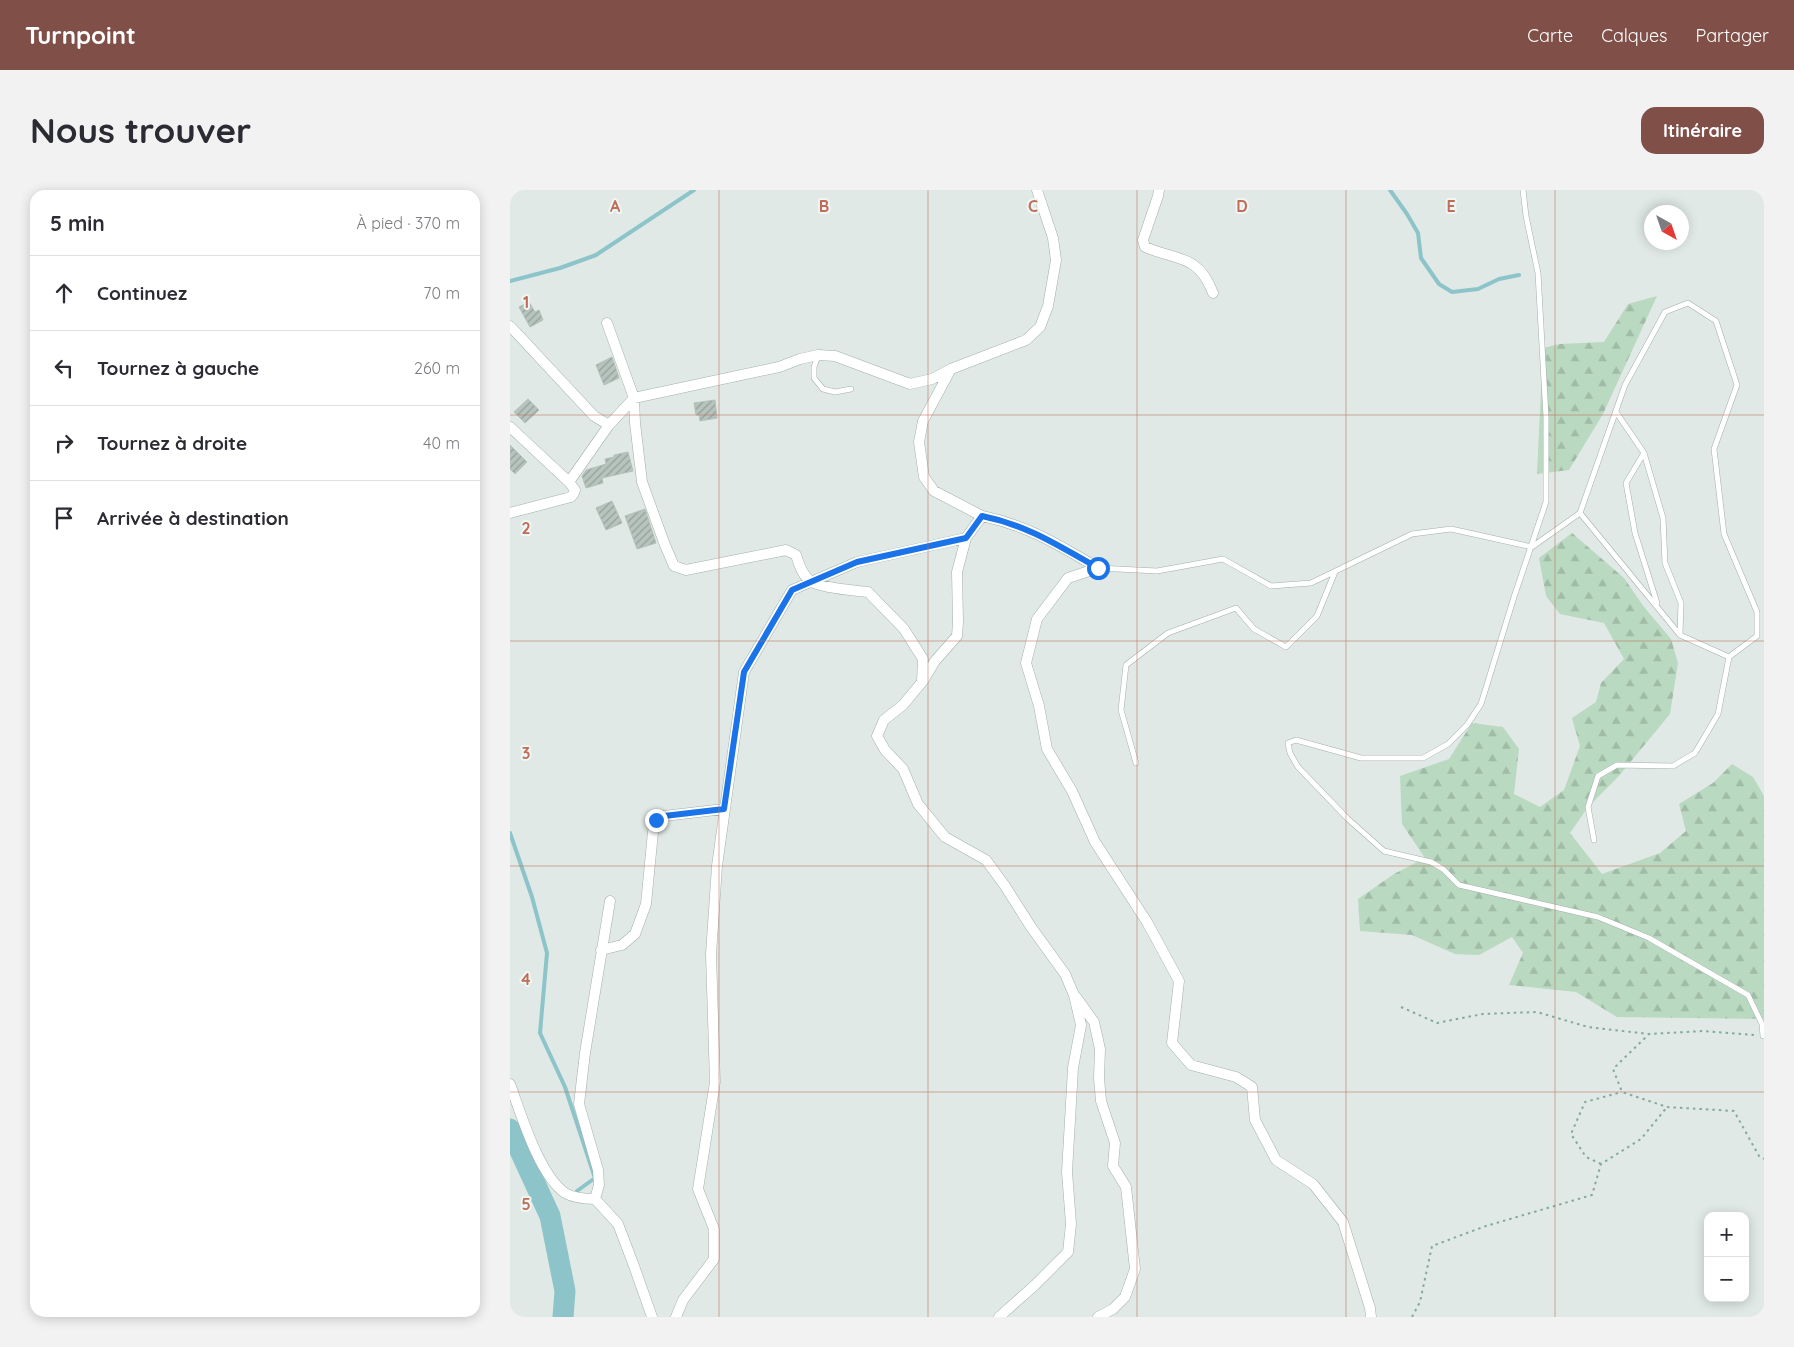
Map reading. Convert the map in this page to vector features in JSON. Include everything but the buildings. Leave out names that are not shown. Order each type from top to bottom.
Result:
[{"type":"street","points":[[569,482],[610,426],[634,398],[779,367],[818,355],[835,356],[910,384],[932,379],[952,369],[1026,340],[1040,327],[1048,306],[1056,260],[1053,238],[1037,190]]},
{"type":"street","points":[[1159,190],[1143,240],[1144,247],[1189,260],[1202,270],[1213,293]]},
{"type":"street","points":[[607,322],[634,398],[642,482],[674,566],[686,570],[786,550],[796,555],[800,568],[812,582],[868,592],[904,629],[923,659],[922,682]]},
{"type":"street","points":[[510,326],[594,416],[610,426]]},
{"type":"street","points":[[952,369],[923,421],[919,442],[924,478],[934,491],[982,516],[1032,531],[1098,568]]},
{"type":"street","points":[[510,427],[569,482],[575,490],[571,496],[511,511]]},
{"type":"street","points":[[982,516],[966,538],[957,572],[957,636],[935,661],[922,682],[903,704],[884,720],[877,736],[885,750],[903,769],[918,804],[945,837],[986,860],[1065,974],[1074,995],[1080,1025],[1074,1068],[1067,1172],[1071,1224],[1068,1252],[999,1317]]},
{"type":"street","points":[[676,1317],[683,1300],[714,1259],[714,1228],[698,1189],[715,1082],[711,954],[716,866],[744,672],[792,590],[857,562],[966,538]]},
{"type":"street","points":[[1098,568],[1068,578],[1037,619],[1026,663],[1039,706],[1047,749],[1072,791],[1095,842],[1147,922],[1179,981],[1172,1043],[1191,1065],[1236,1077],[1252,1087],[1255,1120],[1276,1160],[1314,1184],[1343,1222],[1370,1308],[1371,1317]]},
{"type":"street","points":[[601,950],[622,945],[635,934],[646,904],[652,832],[656,820],[664,816],[724,809]]},
{"type":"street","points":[[595,1199],[599,1185],[598,1170],[579,1104],[584,1054],[610,902]]},
{"type":"street","points":[[1074,995],[1094,1022],[1100,1049],[1099,1078],[1101,1101],[1115,1143],[1113,1166],[1126,1187],[1135,1269],[1125,1297],[1113,1309],[1098,1317]]},
{"type":"street","points":[[510,1084],[545,1172],[565,1193],[582,1199],[595,1199],[618,1224],[652,1317]]},
{"type":"lane","points":[[1523,190],[1526,216],[1538,273],[1546,417],[1546,502],[1481,704],[1467,725],[1448,744],[1423,758],[1361,758],[1296,740],[1288,743],[1290,753],[1298,766],[1325,795],[1384,851],[1431,862],[1443,869],[1459,885],[1598,917],[1649,938],[1748,995],[1762,1024],[1763,1036]]},
{"type":"lane","points":[[1098,568],[1157,571],[1223,559],[1271,586],[1312,583],[1412,534],[1451,529],[1532,547],[1580,513],[1625,385],[1665,312],[1688,302],[1716,322],[1737,385],[1714,449],[1724,534],[1757,612],[1756,636],[1728,657],[1718,714],[1695,753],[1673,766],[1617,766],[1598,776],[1588,807],[1594,840]]},
{"type":"lane","points":[[818,355],[814,367],[814,378],[822,389],[835,392],[851,389]]},
{"type":"lane","points":[[1616,412],[1644,453],[1663,518],[1665,563],[1681,603],[1680,635]]},
{"type":"lane","points":[[1644,453],[1626,483],[1635,533],[1658,608]]},
{"type":"lane","points":[[1580,513],[1680,635],[1728,657]]},
{"type":"lane","points":[[1136,763],[1121,710],[1126,665],[1168,633],[1236,608],[1254,629],[1286,647],[1317,616],[1335,571]]},
{"type":"path","points":[[1401,1007],[1437,1022],[1483,1014],[1537,1012],[1588,1027],[1649,1034],[1703,1031],[1763,1036]]},
{"type":"path","points":[[1622,1092],[1613,1069],[1649,1034]]},
{"type":"path","points":[[1601,1164],[1586,1158],[1571,1134],[1585,1102],[1622,1092],[1667,1107],[1734,1111],[1759,1156],[1764,1159]]},
{"type":"path","points":[[1412,1317],[1420,1302],[1432,1246],[1486,1226],[1592,1195],[1601,1164],[1641,1139],[1667,1107]]},
{"type":"green space","points":[[1657,296],[1603,414],[1569,470],[1537,474],[1543,348],[1560,344],[1604,342],[1628,304]]},
{"type":"green space","points":[[1572,533],[1624,578],[1644,607],[1671,639],[1678,663],[1670,714],[1618,777],[1588,807],[1570,833],[1602,874],[1660,853],[1686,831],[1679,804],[1713,783],[1732,764],[1753,777],[1764,796],[1764,1019],[1617,1017],[1576,992],[1509,985],[1523,953],[1512,937],[1479,955],[1455,954],[1412,935],[1360,931],[1358,899],[1394,874],[1425,858],[1402,824],[1400,776],[1449,759],[1472,723],[1503,727],[1519,749],[1514,794],[1540,807],[1564,790],[1580,746],[1572,718],[1596,702],[1601,683],[1624,659],[1604,623],[1560,614],[1546,596],[1539,558]]},
{"type":"waterway","points":[[510,281],[560,268],[596,255],[694,190]]},
{"type":"waterway","points":[[1390,190],[1418,233],[1421,258],[1439,284],[1452,292],[1478,289],[1499,279],[1519,275]]},
{"type":"waterway","points":[[510,833],[532,897],[547,953],[540,1033],[565,1087],[595,1178],[577,1191]]},
{"type":"waterway","points":[[510,1129],[550,1216],[565,1291],[563,1317]]},
{"type":"route","points":[[656,820],[664,816],[724,809],[744,672],[792,590],[857,562],[966,538],[982,516],[1032,531],[1098,568]]}]
